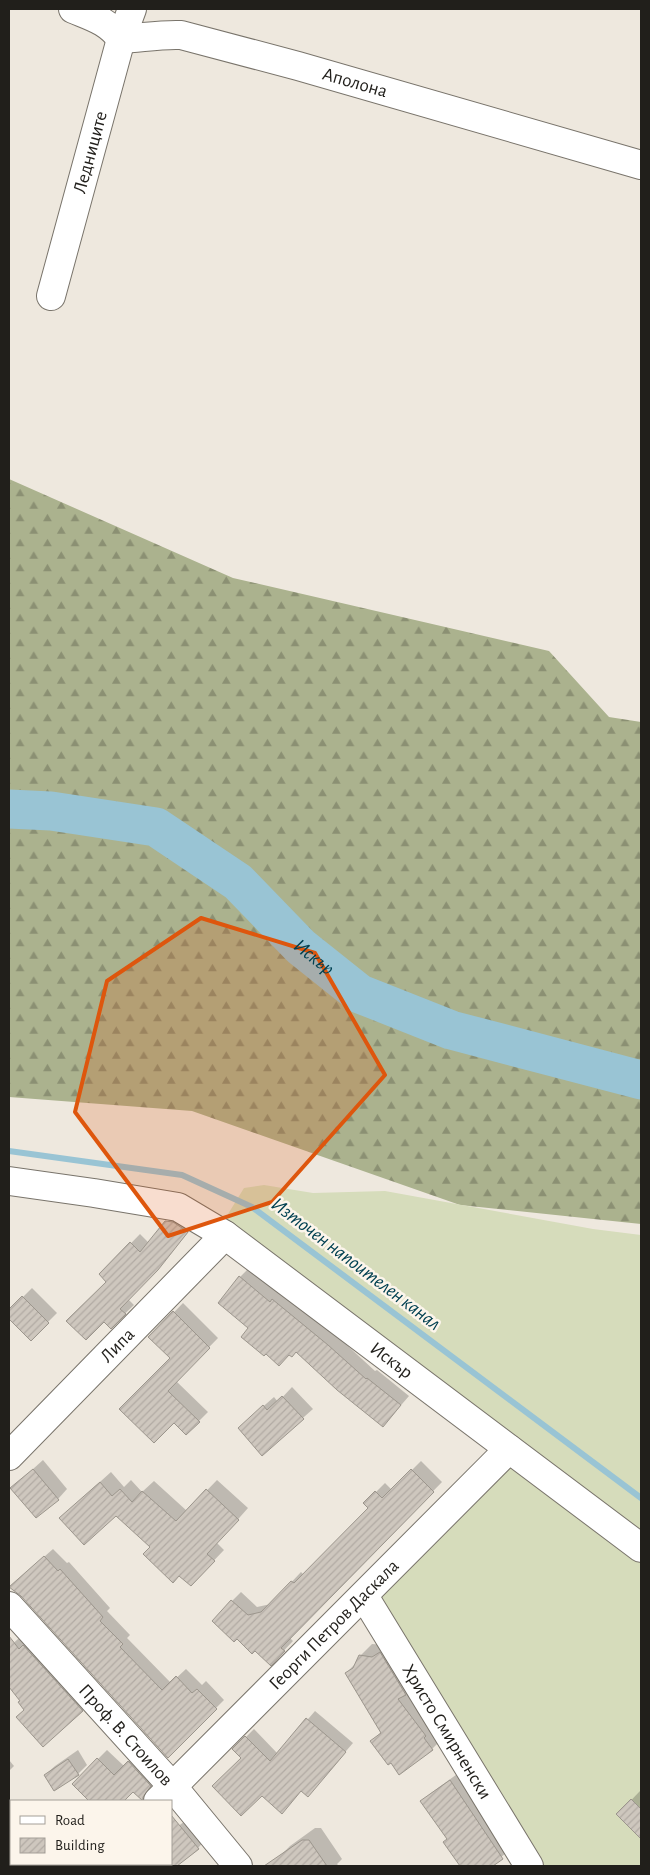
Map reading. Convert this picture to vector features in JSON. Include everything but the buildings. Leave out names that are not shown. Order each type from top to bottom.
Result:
[{"type":"street","points":[[73,9],[101,20],[113,28],[121,39]]},
{"type":"street","name":"Ледниците","points":[[51,296],[121,39],[132,9]]},
{"type":"street","name":"Аполона","points":[[121,39],[165,34],[181,35],[298,66],[641,165]]},
{"type":"street","name":"Искър","points":[[9,1182],[94,1193],[178,1207],[225,1234],[641,1548]]},
{"type":"street","name":"Липа","points":[[9,1456],[225,1234]]},
{"type":"street","name":"Георги Петров Даскала","points":[[166,1794],[509,1449]]},
{"type":"street","name":"Христо Смирненски","points":[[364,1596],[529,1866]]},
{"type":"street","name":"Проф. В. Стоилов","points":[[9,1606],[166,1794],[238,1866]]},
{"type":"highlighted area","points":[[201,918],[315,953],[385,1075],[272,1202],[168,1236],[75,1112],[107,981]]},
{"type":"green space","points":[[9,479],[233,578],[549,651],[609,717],[641,722],[641,1224],[460,1205],[192,1111],[9,1097]]},
{"type":"green space","points":[[264,1185],[313,1193],[385,1191],[593,1229],[641,1235],[641,1866],[529,1866],[364,1596],[509,1449],[225,1235],[228,1214],[244,1188]]},
{"type":"waterway","name":"Искър","points":[[9,809],[51,811],[156,827],[238,882],[301,947],[360,994],[451,1030],[641,1080]]},
{"type":"waterway","name":"Източен напоителен канал","points":[[9,1151],[182,1175],[252,1207],[641,1498]]}]
